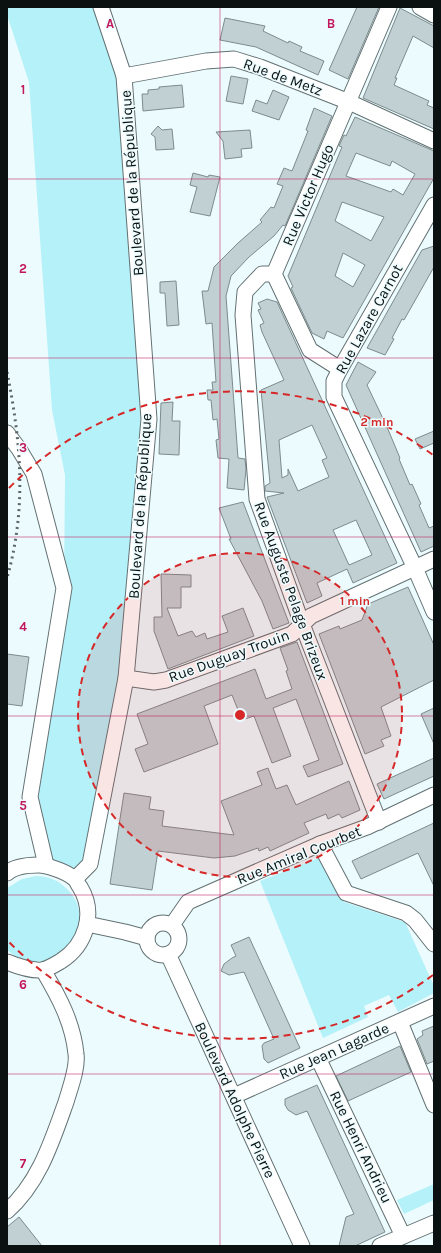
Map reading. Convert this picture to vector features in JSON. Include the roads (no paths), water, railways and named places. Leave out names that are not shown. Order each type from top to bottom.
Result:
[{"type":"street","name":"Boulevard de la République","points":[[75,879],[90,864],[126,678],[149,419],[124,76],[101,7]]},
{"type":"street","name":"Rue Victor Hugo","points":[[274,274],[389,7]]},
{"type":"street","points":[[420,7],[434,15]]},
{"type":"street","name":"Rue de Metz","points":[[124,76],[206,61],[234,59],[260,67],[349,102],[434,141]]},
{"type":"street","name":"Rue Lazare Carnot","points":[[433,209],[340,369],[334,381],[334,397],[416,568],[434,612]]},
{"type":"street","name":"Rue Auguste Pelage Brizeux","points":[[274,274],[262,274],[245,292],[243,315],[257,499],[302,624],[379,822]]},
{"type":"street","points":[[274,274],[310,350],[340,369]]},
{"type":"street","points":[[7,433],[19,449],[34,474],[64,588],[30,798],[46,865]]},
{"type":"street","name":"Rue Duguay Trouin","points":[[126,678],[154,682],[166,680],[292,634],[311,616],[434,560]]},
{"type":"street","name":"Rue Amiral Courbet","points":[[172,925],[188,902],[320,844],[379,822],[434,795]]},
{"type":"street","points":[[320,844],[346,893],[406,913],[415,920],[434,944]]},
{"type":"street","points":[[7,873],[19,867],[32,865],[46,865],[62,871],[75,879],[86,902],[88,915],[87,924],[81,941],[70,956],[58,963],[43,970],[16,966],[7,962]]},
{"type":"street","points":[[163,922],[172,925],[178,931],[179,940],[176,949],[168,954],[160,955],[152,951],[149,947],[147,938],[149,930],[155,924],[163,922]]},
{"type":"street","points":[[87,924],[147,938]]},
{"type":"street","name":"Boulevard Adolphe Pierre","points":[[168,954],[302,1246]]},
{"type":"street","points":[[7,1211],[16,1203],[28,1188],[51,1145],[72,1083],[77,1056],[74,1037],[68,1017],[59,996],[43,970]]},
{"type":"street","name":"Rue Jean Lagarde","points":[[234,1096],[434,1006]]},
{"type":"street","points":[[400,1022],[434,1105]]},
{"type":"street","name":"Rue Henri Andrieu","points":[[318,1058],[404,1236]]},
{"type":"street","points":[[380,1246],[434,1223]]},
{"type":"railway","points":[[7,372],[16,424],[20,475],[17,526],[7,578]]}]
